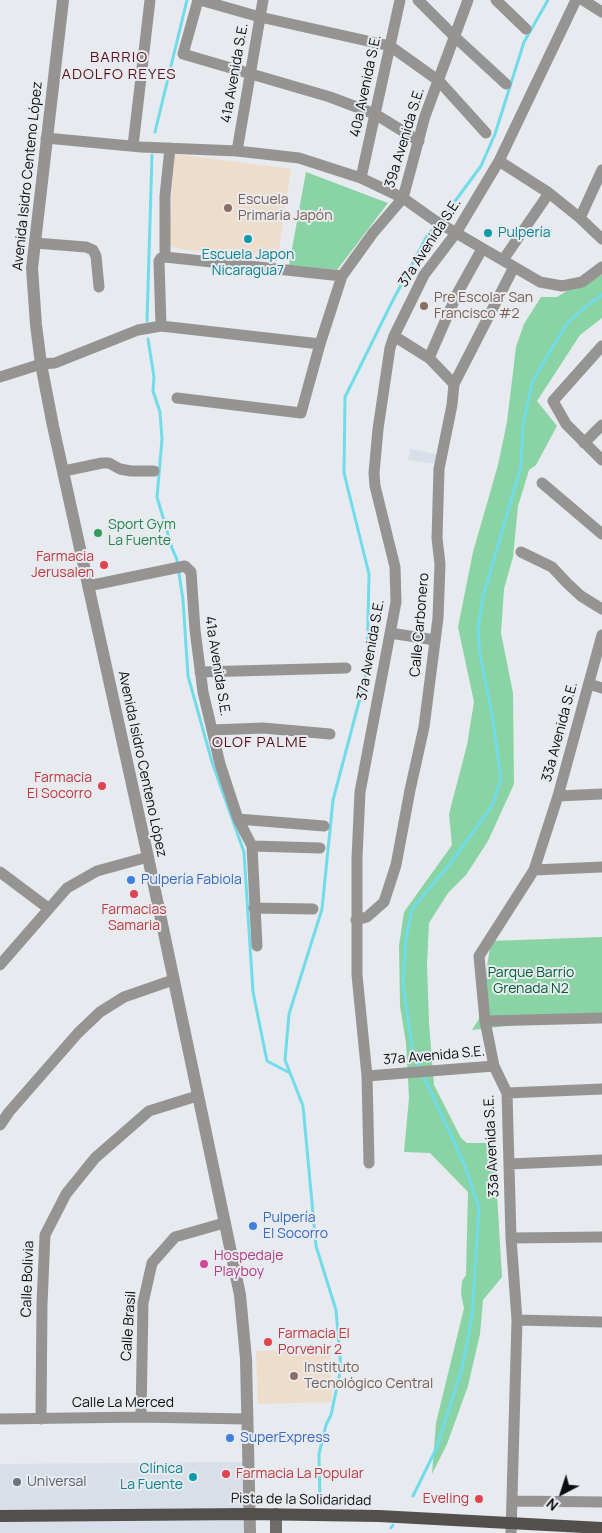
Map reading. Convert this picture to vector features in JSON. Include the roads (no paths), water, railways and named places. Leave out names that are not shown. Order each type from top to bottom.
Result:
[{"type":"main road","name":"Pista de la Solidaridad","points":[[0,1516],[276,1514],[409,1517],[511,1528],[602,1528]]},
{"type":"main road","points":[[276,1514],[276,1533]]},
{"type":"street","name":"Avenida Isidro Centeno López","points":[[63,0],[32,268],[36,326],[41,364],[240,1295],[246,1359],[250,1533]]},
{"type":"street","points":[[133,146],[150,0]]},
{"type":"street","points":[[419,141],[375,114],[330,97],[183,54],[199,0],[260,17],[390,46],[439,81],[486,133]]},
{"type":"street","name":"41a Avenida S.E.","points":[[237,151],[263,0]]},
{"type":"street","name":"40a Avenida S.E.","points":[[361,178],[400,0]]},
{"type":"street","points":[[418,0],[506,84]]},
{"type":"street","name":"39a Avenida S.E.","points":[[177,398],[301,413],[320,344],[342,276],[373,233],[403,198],[426,116],[468,0]]},
{"type":"street","points":[[496,0],[526,29]]},
{"type":"street","name":"37a Avenida S.E.","points":[[494,1066],[367,1076],[356,975],[357,858],[360,792],[396,602],[395,566],[375,486],[374,473],[378,430],[390,348],[394,336],[424,275],[456,233],[499,161],[576,0]]},
{"type":"street","points":[[583,0],[602,12]]},
{"type":"street","points":[[46,138],[133,146],[237,151],[299,158],[361,178],[403,198],[439,223],[540,282],[562,286],[582,282],[602,267]]},
{"type":"street","points":[[161,326],[160,261],[164,257],[165,196],[170,148]]},
{"type":"street","points":[[499,161],[549,192],[602,239]]},
{"type":"street","points":[[580,218],[602,170]]},
{"type":"street","points":[[503,260],[549,192]]},
{"type":"street","points":[[35,244],[86,247],[93,250],[96,256],[99,286]]},
{"type":"street","points":[[429,358],[457,294],[482,249]]},
{"type":"street","points":[[164,257],[342,276]]},
{"type":"street","name":"Calle Carbonero","points":[[356,920],[367,917],[384,902],[396,865],[424,727],[438,618],[440,564],[437,538],[439,469],[452,405],[454,384],[514,267]]},
{"type":"street","points":[[0,377],[41,364],[55,363],[138,330],[161,326],[320,344]]},
{"type":"street","points":[[394,336],[429,358],[454,384]]},
{"type":"street","points":[[602,346],[553,401],[566,424],[602,460]]},
{"type":"street","points":[[584,443],[602,425]]},
{"type":"street","points":[[64,471],[109,463],[131,471],[154,471]]},
{"type":"street","points":[[542,483],[602,534]]},
{"type":"street","points":[[521,552],[552,567],[581,596],[602,609]]},
{"type":"street","name":"41a Avenida S.E.","points":[[88,586],[185,566],[190,572],[200,672],[212,730],[220,764],[238,819],[252,846],[257,946]]},
{"type":"street","points":[[390,633],[435,640]]},
{"type":"street","name":"33a Avenida S.E.","points":[[511,1528],[517,1320],[511,1238],[507,1094],[494,1066],[485,1021],[479,956],[534,870],[558,796],[602,636]]},
{"type":"street","points":[[200,672],[346,668]]},
{"type":"street","points":[[589,684],[602,688]]},
{"type":"street","points":[[212,730],[263,728],[330,734]]},
{"type":"street","points":[[558,796],[602,794]]},
{"type":"street","points":[[238,819],[324,826]]},
{"type":"street","points":[[252,846],[320,848]]},
{"type":"street","points":[[0,964],[67,888],[97,870],[148,858]]},
{"type":"street","points":[[534,870],[602,867]]},
{"type":"street","points":[[0,872],[48,908]]},
{"type":"street","points":[[254,908],[312,909]]},
{"type":"street","points":[[0,1125],[9,1112],[78,1033],[100,1012],[124,997],[173,980]]},
{"type":"street","points":[[485,1021],[602,1018]]},
{"type":"street","points":[[367,1076],[370,1162]]},
{"type":"street","points":[[507,1094],[602,1089]]},
{"type":"street","name":"Calle Bolivia","points":[[41,1419],[45,1235],[66,1194],[95,1158],[149,1111],[197,1096]]},
{"type":"street","points":[[0,1104],[9,1112]]},
{"type":"street","points":[[509,1164],[602,1160]]},
{"type":"street","name":"Calle Brasil","points":[[141,1417],[143,1302],[152,1263],[175,1237],[224,1223]]},
{"type":"street","points":[[511,1238],[602,1237]]},
{"type":"street","points":[[517,1320],[602,1322]]},
{"type":"street","name":"Calle La Merced","points":[[0,1419],[141,1417],[246,1419]]},
{"type":"street","points":[[513,1501],[602,1502]]},
{"type":"waterway","points":[[155,132],[187,0]]},
{"type":"waterway","points":[[447,212],[481,166],[495,134],[524,42],[548,0]]},
{"type":"waterway","points":[[147,321],[152,155]]},
{"type":"waterway","points":[[320,1500],[319,1454],[326,1425],[331,1415],[341,1368],[336,1310],[316,1246],[303,1106],[285,1060],[289,1014],[322,909],[333,800],[367,667],[369,574],[344,473],[345,397],[392,302],[427,236],[435,227]]},
{"type":"waterway","points":[[413,1496],[437,1447],[462,1368],[472,1316],[479,1208],[465,1166],[413,1053],[403,984],[406,938],[412,909],[449,865],[492,806],[501,779],[492,714],[480,655],[478,628],[483,597],[521,466],[523,424],[533,380],[567,323],[602,295]]},
{"type":"waterway","points":[[148,339],[154,377],[153,391],[160,412],[162,439],[157,497],[177,560],[183,600],[188,676],[212,762],[244,852],[253,992],[267,1061],[290,1073]]},
{"type":"place","name":"Escuela Primaria Japón","points":[[228,208]]},
{"type":"place","name":"Pulpería","points":[[488,233]]},
{"type":"place","name":"Escuela Japon Nicaragua7","points":[[248,239]]},
{"type":"place","name":"Pre Escolar San Francisco #2","points":[[424,306]]},
{"type":"place","name":"Sport Gym La Fuente","points":[[98,533]]},
{"type":"place","name":"Farmacia Jerusalen","points":[[104,565]]},
{"type":"place","name":"Farmacia El Socorro","points":[[102,786]]},
{"type":"place","name":"Pulpería Fabiola","points":[[131,880]]},
{"type":"place","name":"Farmacias Samaria","points":[[134,894]]},
{"type":"place","name":"Pulpería El Socorro","points":[[253,1226]]},
{"type":"place","name":"Hospedaje Playboy","points":[[204,1264]]},
{"type":"place","name":"Farmacia El Porvenir 2","points":[[268,1342]]},
{"type":"place","name":"Instituto Tecnológico Central","points":[[294,1376]]},
{"type":"place","name":"SuperExpress","points":[[230,1438]]},
{"type":"place","name":"Farmacia La Popular","points":[[226,1474]]},
{"type":"place","name":"Clínica La Fuente","points":[[193,1477]]},
{"type":"place","name":"Universal","points":[[17,1482]]},
{"type":"place","name":"Eveling","points":[[479,1499]]},
{"type":"district","name":"BARRIO ADOLFO REYES","points":[[119,66]]},
{"type":"district","name":"OLOF PALME","points":[[260,743]]},
{"type":"park label","name":"Parque Barrio Grenada N2","points":[[531,982]]}]
